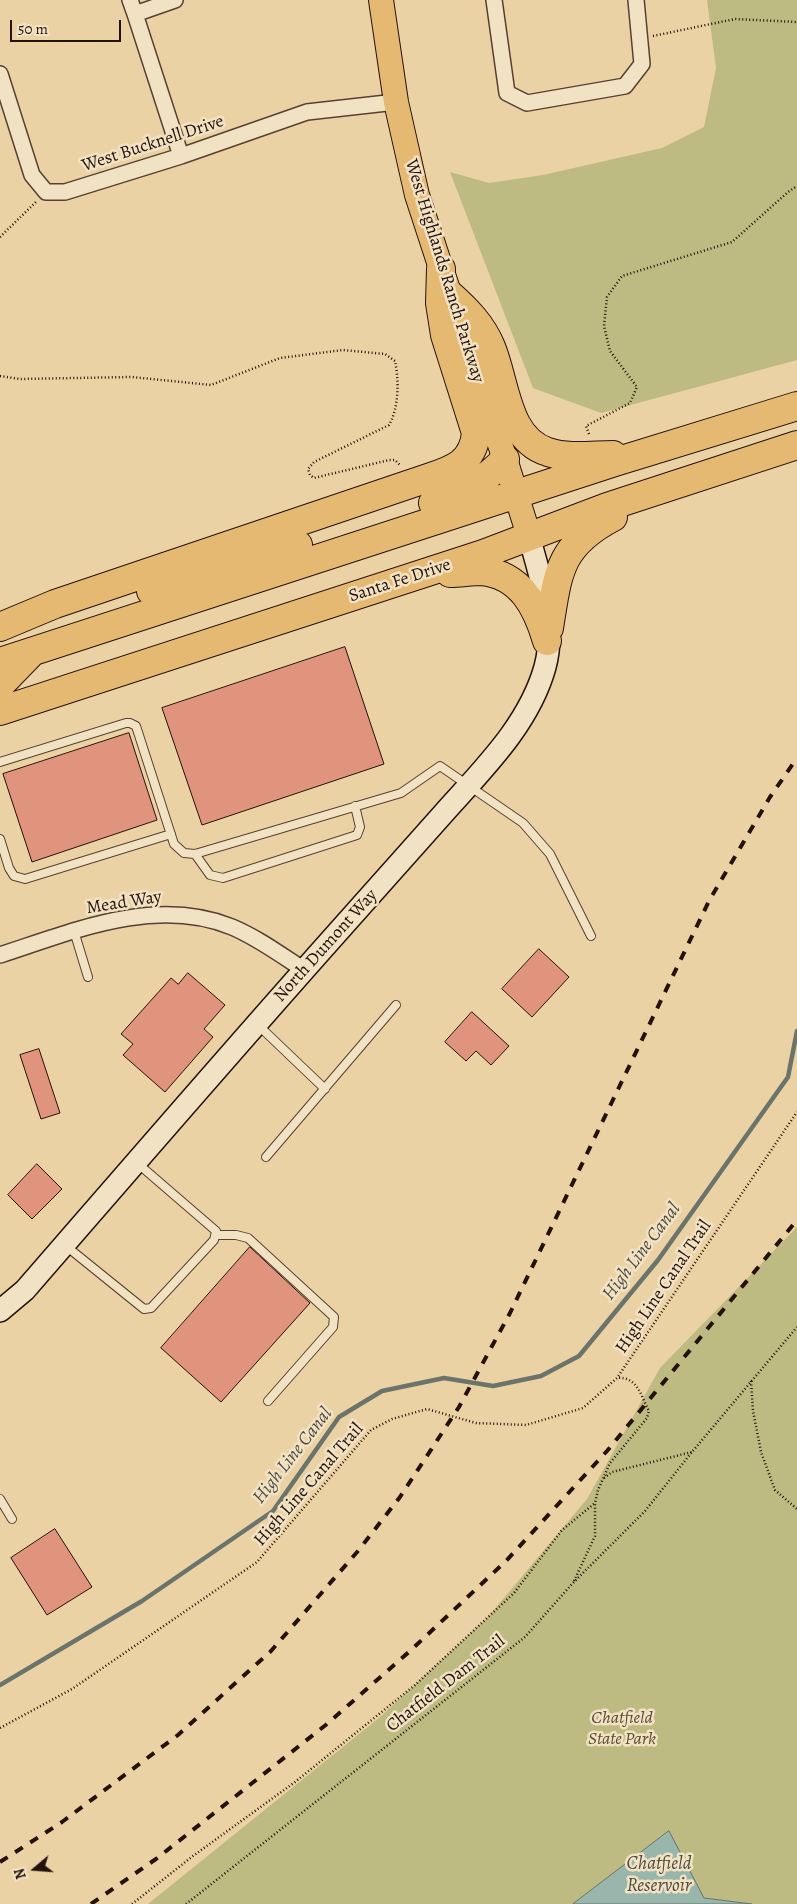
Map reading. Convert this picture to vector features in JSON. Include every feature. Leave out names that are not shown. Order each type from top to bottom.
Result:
[{"type":"highway","points":[[445,281],[472,315],[491,346],[515,422],[521,434],[531,444],[549,453],[563,455],[644,453]]},
{"type":"highway","points":[[0,628],[55,604],[444,473],[460,464],[475,445],[476,433],[445,336],[440,304],[445,281]]},
{"type":"highway","points":[[0,662],[644,453],[797,406]]},
{"type":"highway","name":"Santa Fe Drive","points":[[0,711],[483,554],[664,489],[797,445]]},
{"type":"highway","points":[[0,685],[31,653],[53,626],[62,620],[450,498],[466,491],[498,468],[505,458]]},
{"type":"highway","points":[[549,637],[558,578],[566,556],[574,544],[599,524],[664,489]]},
{"type":"highway","points":[[411,576],[481,571],[510,580],[522,589],[531,600],[549,637]]},
{"type":"main road","name":"West Highlands Ranch Parkway","points":[[381,0],[396,102],[417,195],[517,494],[529,536]]},
{"type":"street","points":[[175,0],[132,7],[181,156]]},
{"type":"street","points":[[494,0],[507,93],[527,104],[625,86],[642,64],[636,0]]},
{"type":"street","points":[[0,74],[32,175],[46,192]]},
{"type":"street","name":"West Bucknell Drive","points":[[46,192],[65,192],[181,156],[307,112],[396,102]]},
{"type":"street","name":"North Dumont Way","points":[[0,1311],[25,1290],[304,970],[493,758],[523,715],[537,688],[545,666],[549,637],[546,603],[529,536]]},
{"type":"street","name":"Mead Way","points":[[0,955],[74,931],[128,918],[149,915],[176,915],[194,917],[231,927],[251,936],[304,970]]},
{"type":"lane","points":[[0,762],[130,723],[136,726],[174,844],[184,853],[195,854],[401,793],[440,766],[523,823],[550,854],[591,936]]},
{"type":"lane","points":[[195,854],[210,875],[223,878],[356,835],[360,827],[355,806]]},
{"type":"lane","points":[[0,839],[9,868],[14,876],[25,879],[171,834]]},
{"type":"lane","points":[[74,931],[88,977]]},
{"type":"lane","points":[[266,1157],[396,1005]]},
{"type":"lane","points":[[257,1024],[325,1089]]},
{"type":"lane","points":[[64,1244],[144,1309],[151,1308],[214,1240],[216,1231],[136,1162]]},
{"type":"lane","points":[[216,1236],[236,1235],[248,1238],[334,1317],[333,1327],[268,1402]]},
{"type":"lane","points":[[0,1499],[12,1518]]},
{"type":"path","points":[[640,39],[735,19],[797,22]]},
{"type":"path","points":[[589,434],[586,426],[630,403],[637,387],[610,351],[604,326],[607,297],[622,276],[732,242],[797,186]]},
{"type":"path","points":[[0,237],[46,192]]},
{"type":"path","points":[[0,376],[20,379],[132,377],[212,385],[280,358],[343,350],[385,354],[395,361],[397,368],[396,408],[389,425],[314,462],[308,469],[310,475],[314,478],[395,460],[399,463],[402,470]]},
{"type":"path","name":"High Line Canal Trail","points":[[0,1728],[72,1689],[257,1562],[371,1430],[392,1418],[427,1409],[476,1423],[526,1425],[583,1408],[617,1378],[797,1112]]},
{"type":"path","name":"Chatfield Dam Trail","points":[[186,1904],[525,1637],[572,1584],[645,1511],[797,1326]]},
{"type":"path","points":[[572,1584],[595,1536],[595,1503],[603,1478],[610,1463],[647,1418],[649,1411],[637,1386],[630,1379],[617,1378]]},
{"type":"path","points":[[751,1381],[753,1411],[760,1452],[775,1490],[797,1509]]},
{"type":"path","points":[[603,1478],[612,1472],[692,1452]]},
{"type":"path","points":[[132,1904],[295,1782],[415,1685],[514,1593],[562,1530],[595,1503]]},
{"type":"green space","points":[[707,0],[797,0],[797,360],[601,413],[533,388],[450,172],[489,183],[543,175],[662,148],[704,127],[716,68]]},
{"type":"green space","name":"Chatfield State Park","points":[[797,1227],[797,1904],[148,1904],[380,1717],[488,1617],[587,1499],[660,1368]]},
{"type":"water","name":"Chatfield Reservoir","points":[[669,1831],[704,1898],[752,1904],[573,1904]]},
{"type":"building","points":[[345,647],[384,764],[202,825],[162,708]]},
{"type":"building","points":[[129,733],[157,820],[32,862],[3,774]]},
{"type":"building","points":[[539,949],[569,977],[532,1017],[502,989]]},
{"type":"building","points":[[188,973],[225,1005],[204,1029],[213,1037],[165,1092],[123,1055],[133,1044],[121,1034],[171,978],[178,984]]},
{"type":"building","points":[[472,1012],[509,1046],[491,1065],[476,1051],[466,1061],[445,1042]]},
{"type":"building","points":[[39,1049],[60,1113],[41,1119],[20,1055]]},
{"type":"building","points":[[37,1164],[62,1189],[32,1219],[8,1195]]},
{"type":"building","points":[[250,1247],[310,1303],[221,1402],[161,1348]]},
{"type":"building","points":[[55,1529],[92,1587],[47,1615],[11,1558]]},
{"type":"waterway","name":"High Line Canal","points":[[0,1685],[142,1601],[273,1511],[339,1417],[382,1391],[444,1378],[493,1386],[541,1376],[579,1356],[658,1260],[788,1077],[797,1031]]},
{"type":"railway","points":[[0,1862],[62,1822],[178,1735],[271,1651],[358,1551],[400,1497],[459,1407],[510,1313],[709,901],[770,797],[797,758]]},
{"type":"railway","points":[[91,1904],[156,1859],[327,1724],[410,1651],[506,1561],[607,1451],[797,1220]]}]
